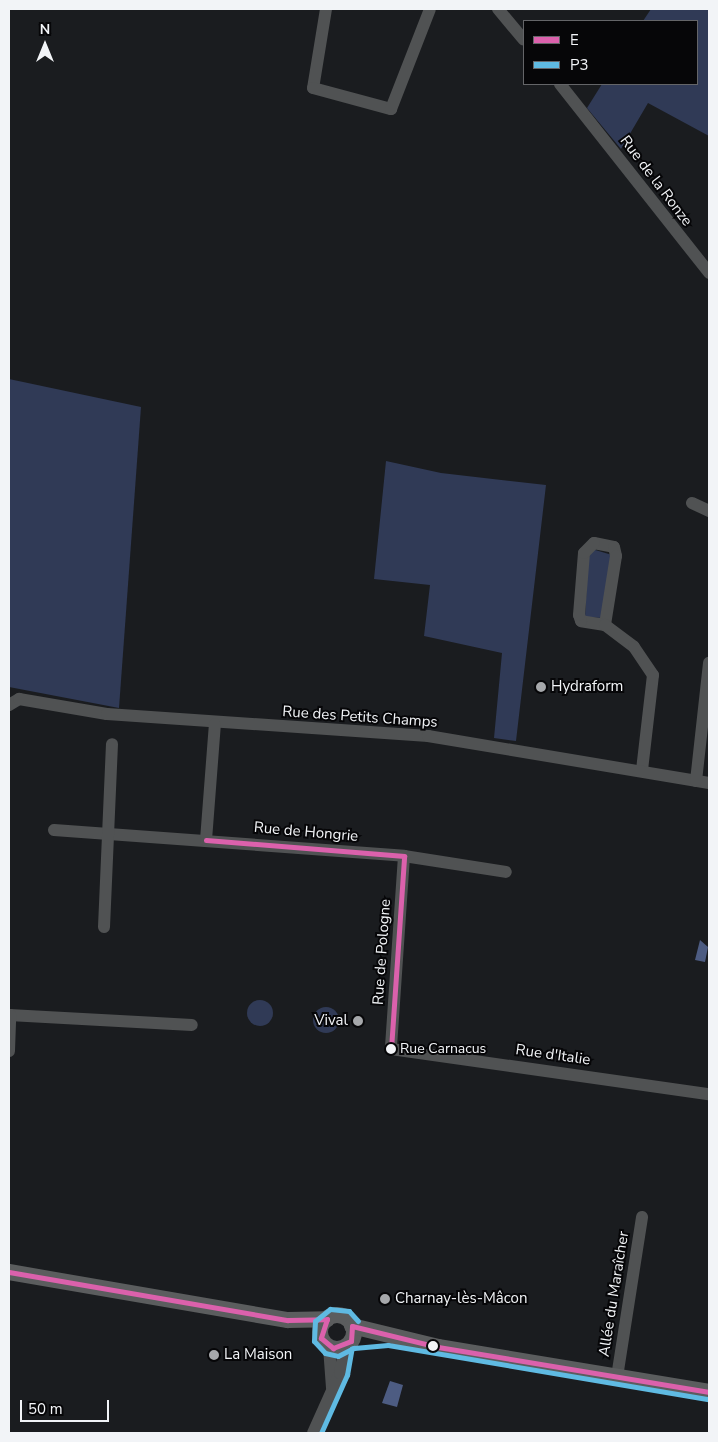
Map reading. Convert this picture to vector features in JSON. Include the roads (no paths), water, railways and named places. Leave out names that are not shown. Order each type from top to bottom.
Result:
[{"type":"main road","points":[[9,1272],[288,1320],[327,1319],[340,1315],[339,1340]]},
{"type":"main road","points":[[327,1319],[339,1340]]},
{"type":"main road","points":[[288,1320],[339,1340],[388,1337],[709,1392]]},
{"type":"street","points":[[326,9],[313,88],[390,109],[430,9]]},
{"type":"street","points":[[498,9],[523,39]]},
{"type":"street","name":"Rue de la Ronze","points":[[561,85],[709,273]]},
{"type":"street","points":[[692,503],[709,511]]},
{"type":"street","points":[[605,625],[616,556],[614,547],[594,542],[584,554],[579,615],[581,621],[605,625],[634,647],[653,675],[642,770]]},
{"type":"street","points":[[696,780],[709,663]]},
{"type":"street","name":"Rue des Petits Champs","points":[[12,700],[106,714],[215,724],[428,736],[642,770],[709,783]]},
{"type":"street","points":[[206,840],[215,724]]},
{"type":"street","points":[[104,927],[112,744]]},
{"type":"street","name":"Rue de Hongrie","points":[[54,830],[404,856],[506,872]]},
{"type":"street","name":"Rue de Pologne","points":[[391,1049],[404,856]]},
{"type":"street","points":[[9,1051],[10,1015],[192,1024]]},
{"type":"street","name":"Rue d'Italie","points":[[391,1049],[709,1094]]},
{"type":"street","name":"Allée du Maraîcher","points":[[617,1376],[642,1217]]},
{"type":"street","points":[[313,1433],[332,1388],[339,1340]]},
{"type":"place","name":"Hydraform","points":[[541,687]]},
{"type":"place","name":"Vival","points":[[358,1021]]},
{"type":"place","name":"Rue Carnacus","points":[[391,1049]]},
{"type":"place","name":"Charnay-lès-Mâcon","points":[[385,1299]]},
{"type":"place","name":"La Maison","points":[[214,1355]]}]
